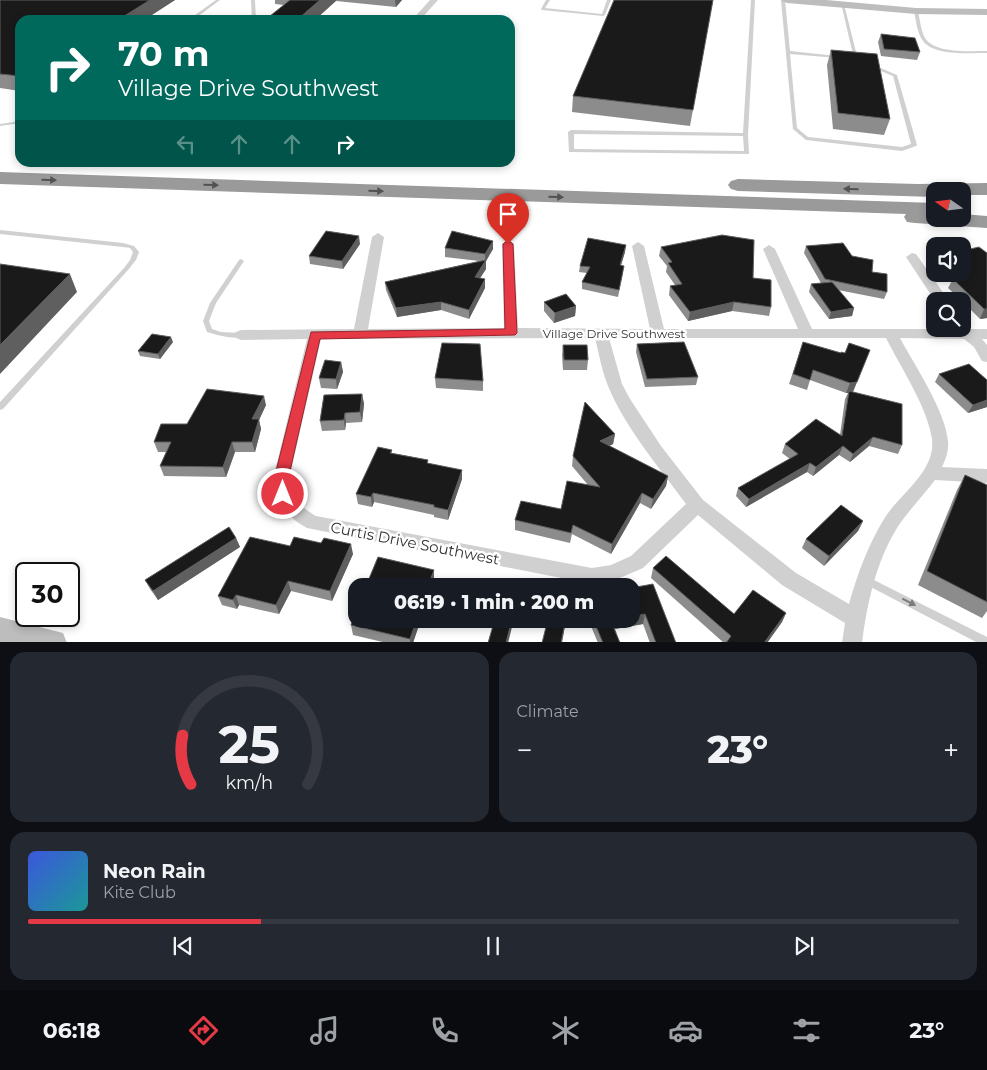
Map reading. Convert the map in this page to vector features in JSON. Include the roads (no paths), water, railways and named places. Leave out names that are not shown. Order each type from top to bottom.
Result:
[{"type":"highway","points":[[0,162],[15,162]]},
{"type":"highway","points":[[157,167],[926,191]]},
{"type":"highway","points":[[0,178],[926,209]]},
{"type":"highway","points":[[880,190],[987,191]]},
{"type":"highway","points":[[971,192],[987,191]]},
{"type":"highway","points":[[668,200],[987,222]]},
{"type":"highway","points":[[971,210],[987,211]]},
{"type":"street","points":[[420,15],[434,0]]},
{"type":"street","points":[[787,0],[916,11],[987,12]]},
{"type":"street","points":[[360,334],[378,237]]},
{"type":"street","points":[[508,244],[511,333]]},
{"type":"street","points":[[638,246],[658,334]]},
{"type":"street","points":[[769,249],[807,334]]},
{"type":"street","points":[[912,257],[936,292]]},
{"type":"street","name":"Village Drive Southwest","points":[[971,332],[987,334]]},
{"type":"street","name":"Village Drive Southwest","points":[[241,335],[511,333],[891,335],[926,333]]},
{"type":"street","points":[[601,334],[615,384],[623,401],[666,466],[697,505],[789,579],[855,618]]},
{"type":"street","name":"Curtis Drive Southwest","points":[[315,335],[281,484],[286,502],[302,518],[313,523],[592,576],[613,573],[637,562],[697,505]]},
{"type":"street","points":[[852,642],[855,618],[866,580],[891,523],[912,494],[932,473],[939,452],[939,433],[930,410],[891,335]]},
{"type":"street","points":[[971,337],[979,344],[987,357]]},
{"type":"street","points":[[932,473],[986,477]]},
{"type":"street","points":[[0,630],[53,642]]},
{"type":"lane","points":[[197,15],[218,0]]},
{"type":"lane","points":[[253,0],[254,15]]},
{"type":"lane","points":[[548,0],[543,9],[603,15],[609,0]]},
{"type":"lane","points":[[745,135],[571,132],[571,151],[746,154],[745,135],[753,0]]},
{"type":"lane","points":[[783,0],[795,128],[806,138],[902,150],[914,145],[895,74],[856,59],[788,52]]},
{"type":"lane","points":[[842,4],[856,59]]},
{"type":"lane","points":[[916,11],[926,42],[934,48],[951,51],[987,52]]},
{"type":"lane","points":[[0,125],[15,123]]},
{"type":"lane","points":[[0,232],[132,247],[136,252],[126,269],[0,407]]},
{"type":"lane","points":[[241,261],[213,303],[206,321],[209,330],[214,333],[241,335]]},
{"type":"lane","points":[[866,580],[987,642]]}]
